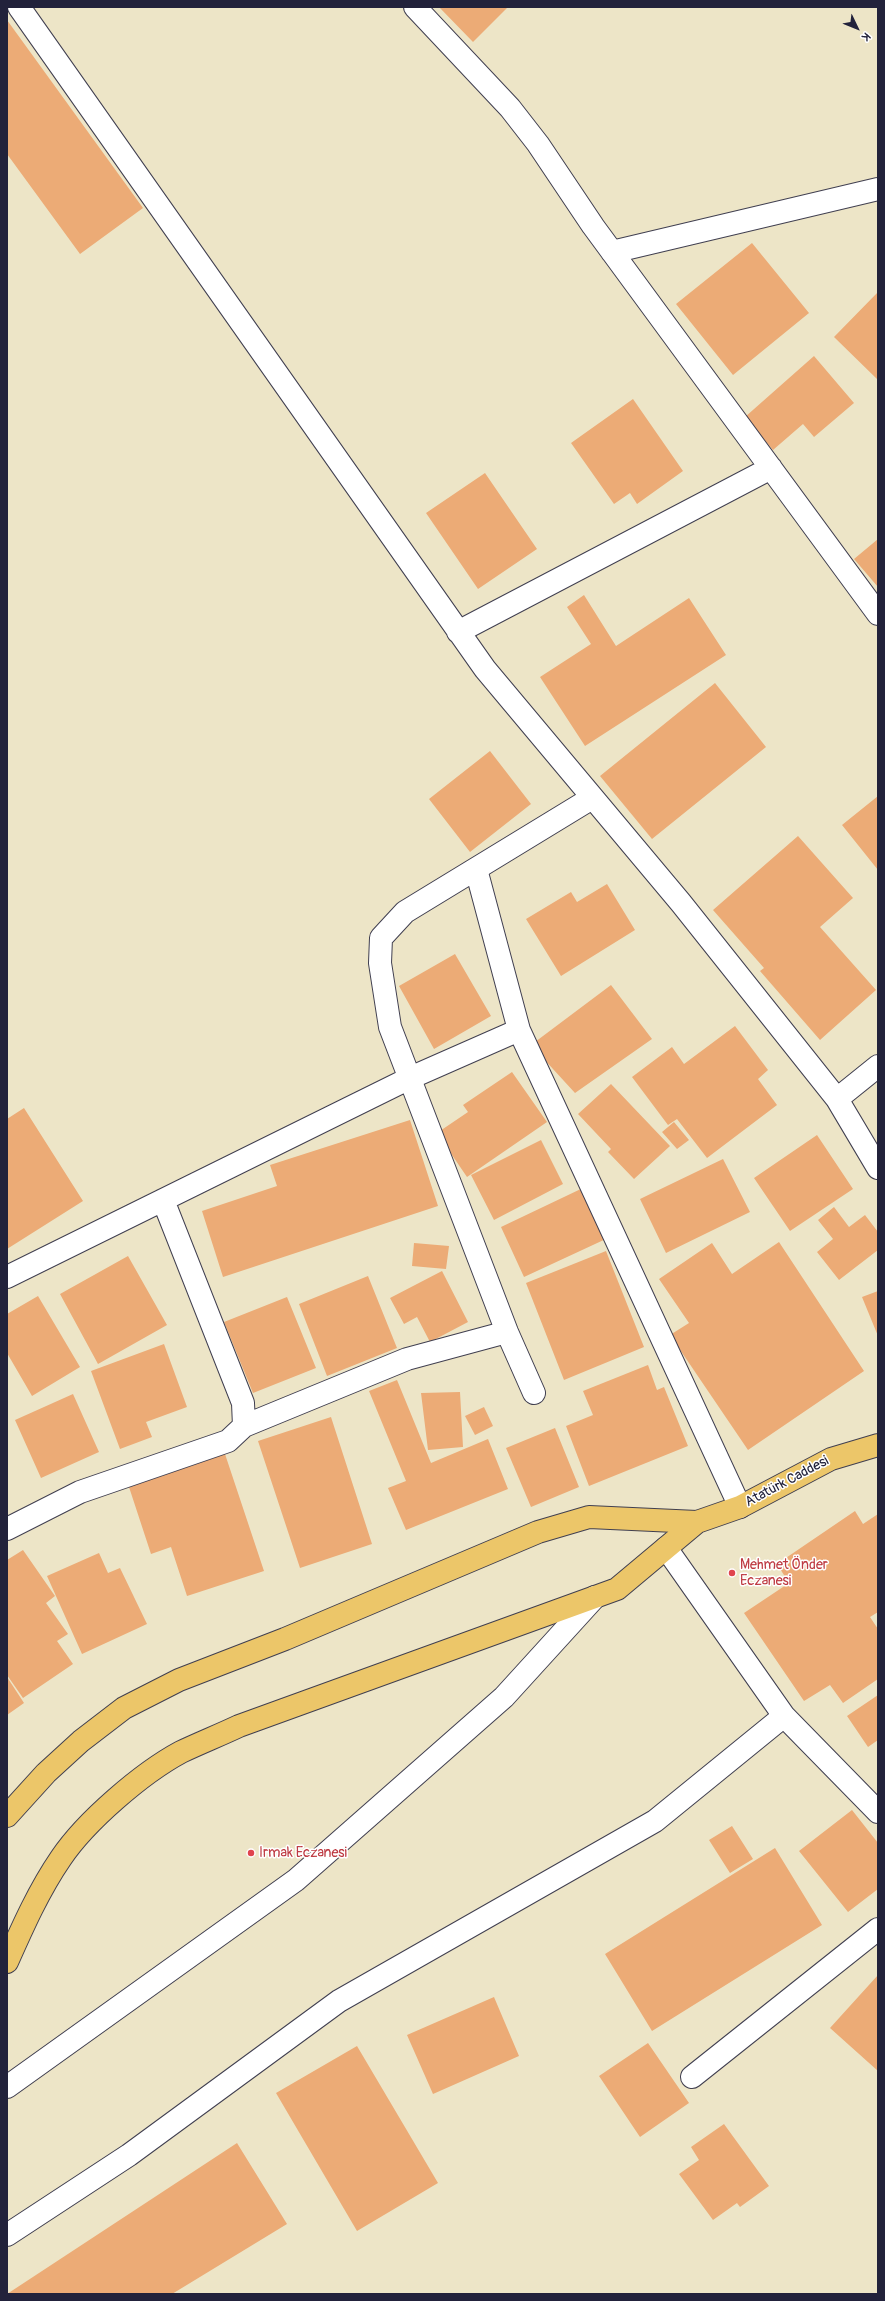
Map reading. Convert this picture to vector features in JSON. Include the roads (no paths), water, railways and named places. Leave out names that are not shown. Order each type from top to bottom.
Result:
[{"type":"main road","name":"Atatürk Caddesi","points":[[697,1522],[740,1507],[831,1459],[878,1444]]},
{"type":"main road","points":[[7,1816],[46,1773],[81,1741],[124,1708],[179,1680],[285,1639],[545,1530],[589,1517],[697,1522]]},
{"type":"main road","points":[[7,1962],[33,1903],[62,1857],[97,1817],[138,1780],[180,1753],[239,1726],[617,1589],[697,1522]]},
{"type":"street","points":[[19,7],[485,670],[681,903],[837,1099],[878,1168]]},
{"type":"street","points":[[414,7],[510,108],[538,144],[612,252],[878,614]]},
{"type":"street","points":[[612,252],[878,189]]},
{"type":"street","points":[[458,632],[771,468]]},
{"type":"street","points":[[534,1393],[507,1332],[390,1027],[380,963],[381,938],[405,912],[592,798]]},
{"type":"street","points":[[476,869],[519,1030],[740,1507]]},
{"type":"street","points":[[7,1277],[410,1078],[519,1030]]},
{"type":"street","points":[[837,1099],[878,1066]]},
{"type":"street","points":[[163,1200],[243,1403],[244,1426]]},
{"type":"street","points":[[7,1529],[80,1492],[228,1441],[244,1426],[408,1359],[507,1332]]},
{"type":"street","points":[[666,1548],[784,1716],[878,1812]]},
{"type":"street","points":[[7,2087],[296,1880],[504,1697],[595,1597]]},
{"type":"street","points":[[7,2236],[129,2155],[339,2001],[655,1821],[784,1716]]},
{"type":"street","points":[[692,2077],[878,1929]]},
{"type":"place","name":"Mehmet Önder Eczanesi","points":[[732,1573]]},
{"type":"place","name":"Irmak Eczanesi","points":[[251,1853]]}]
